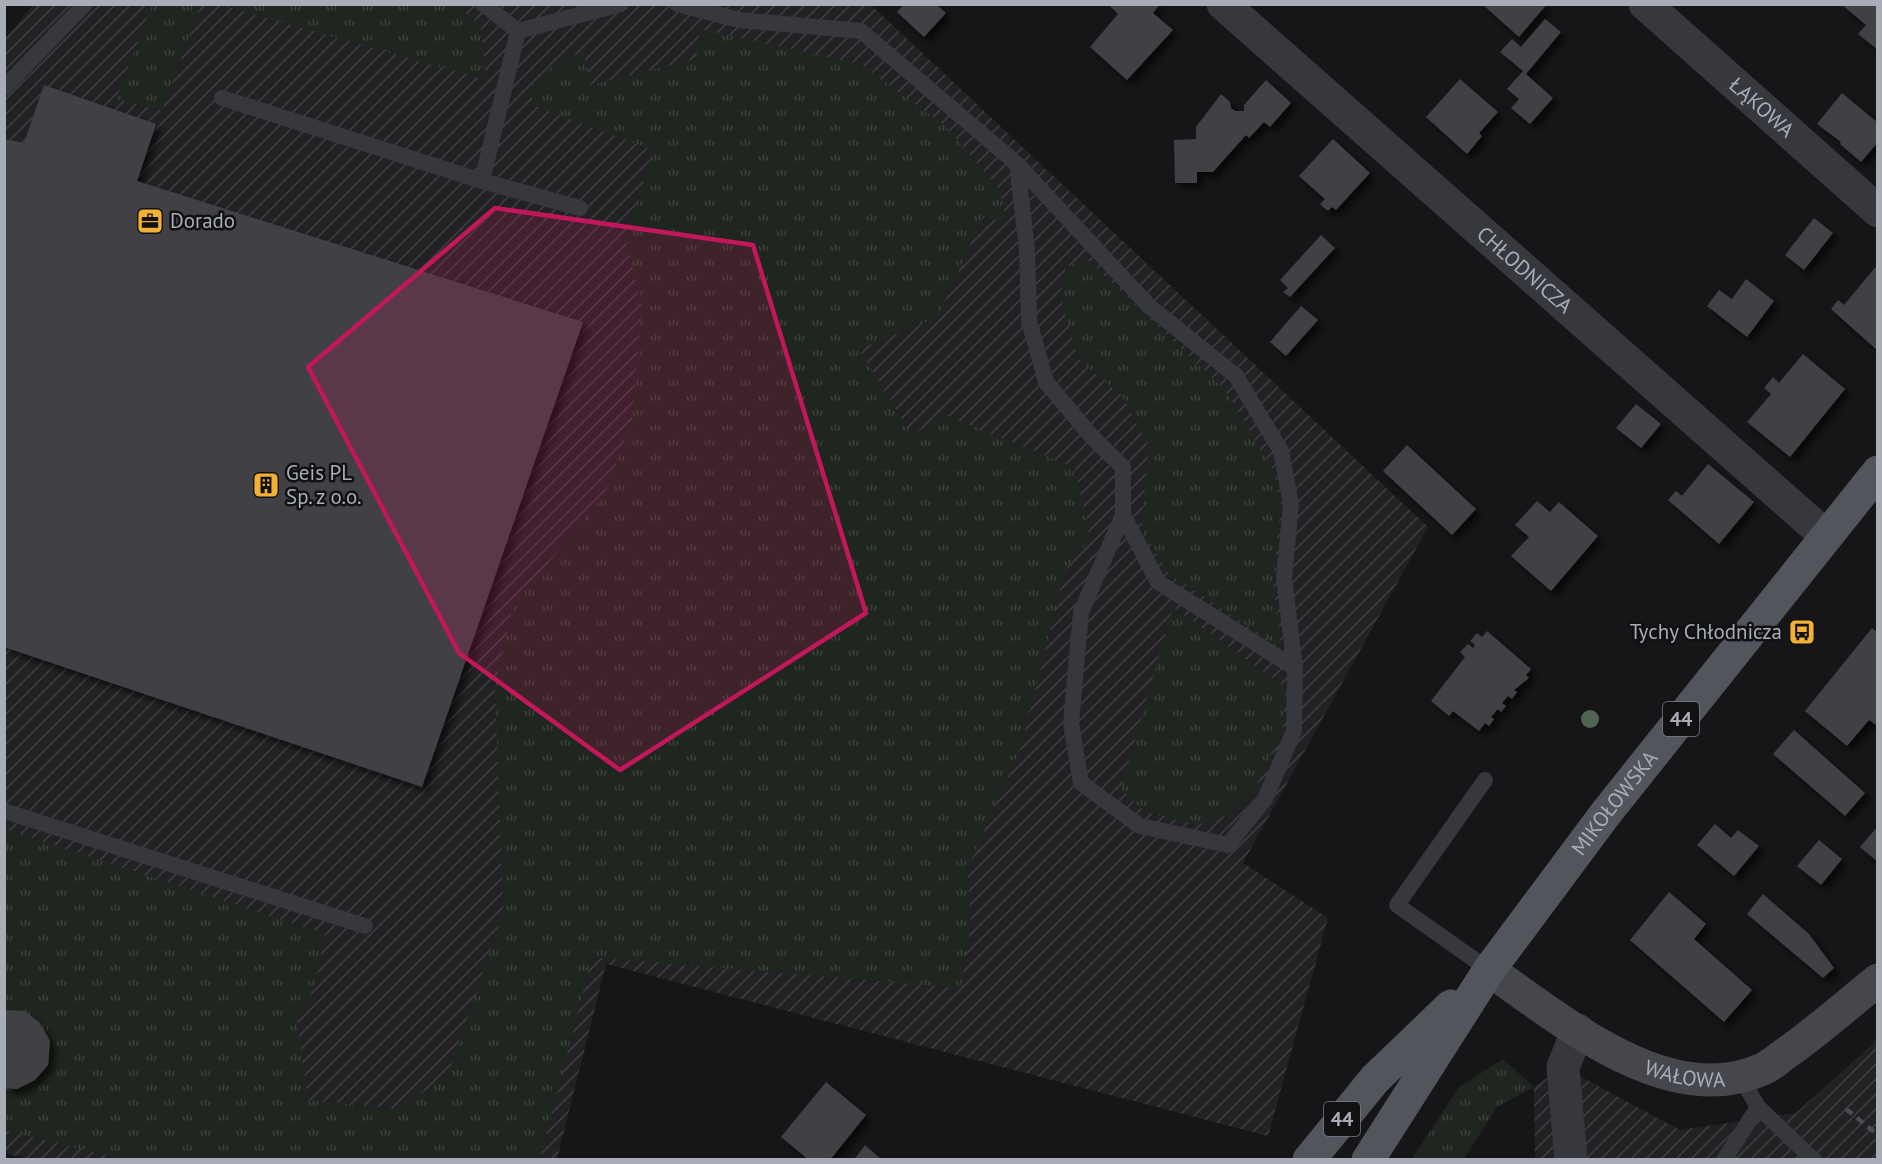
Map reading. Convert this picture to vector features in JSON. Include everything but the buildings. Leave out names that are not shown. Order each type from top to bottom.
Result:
[{"type":"main road","name":"MIKOŁOWSKA","points":[[1368,1160],[1489,970],[1606,813],[1878,472]]},
{"type":"main road","name":"MIKOŁOWSKA","points":[[1309,1160],[1375,1079],[1489,970]]},
{"type":"street","name":"CHŁODNICZA","points":[[1223,4],[1826,536]]},
{"type":"street","name":"ŁĄKOWA","points":[[1645,4],[1878,211]]},
{"type":"street","name":"WAŁOWA","points":[[1489,970],[1578,1030],[1641,1065],[1687,1080],[1723,1081],[1763,1069],[1804,1040],[1878,980]]},
{"type":"street","points":[[1571,1160],[1563,1067],[1578,1030]]},
{"type":"lane","points":[[4,88],[85,4]]},
{"type":"lane","points":[[483,4],[518,31]]},
{"type":"lane","points":[[518,31],[621,4]]},
{"type":"lane","points":[[677,4],[739,20],[861,31],[1017,164],[1149,306],[1236,376],[1281,451],[1291,504],[1284,578],[1295,668],[1294,732],[1265,799],[1228,845],[1140,826],[1081,783],[1071,723],[1081,612],[1123,515],[1124,467],[1092,438],[1046,382],[1029,321],[1028,250],[1017,164]]},
{"type":"lane","points":[[482,181],[518,31]]},
{"type":"lane","points":[[222,98],[482,181],[580,208]]},
{"type":"lane","points":[[1123,515],[1158,582],[1295,668]]},
{"type":"lane","points":[[1485,780],[1397,905],[1489,970]]},
{"type":"lane","points":[[4,811],[365,926]]},
{"type":"lane","points":[[1740,1076],[1758,1107],[1814,1160]]},
{"type":"lane","points":[[1724,1160],[1758,1107]]},
{"type":"highlighted area","points":[[495,208],[753,245],[866,613],[620,770],[459,653],[308,367]]},
{"type":"shaded area","points":[[33,5],[871,5],[1428,527],[1243,863],[1328,918],[1268,1136],[606,964],[557,1159],[31,1160],[5,1153],[4,40]]},
{"type":"shaded area","points":[[1877,1040],[1877,1159],[1535,1159],[1534,1087],[1563,1067],[1680,1130],[1796,1113]]},
{"type":"green space","points":[[152,5],[201,5],[162,111],[116,99]]},
{"type":"green space","points":[[221,5],[456,5],[481,26],[486,80]]},
{"type":"green space","points":[[700,29],[860,64],[945,126],[1000,190],[1007,223],[983,216],[938,317],[859,349],[912,436],[943,414],[1075,468],[1090,539],[1065,571],[1021,747],[967,870],[971,920],[961,988],[592,957],[540,1159],[124,1160],[5,1130],[5,829],[325,934],[314,988],[297,1022],[308,1100],[396,1109],[447,1077],[503,913],[495,688],[513,605],[604,496],[632,420],[642,307],[626,238],[653,150],[532,105],[532,86],[548,69],[583,51],[591,85],[696,59]]},
{"type":"green space","points":[[1088,260],[1226,391],[1274,472],[1281,503],[1273,581],[1281,648],[1168,573],[1141,528],[1149,446],[1122,396],[1078,359],[1060,296],[1066,266]]},
{"type":"green space","points":[[1173,607],[1285,687],[1283,728],[1252,795],[1225,816],[1197,825],[1145,812],[1121,789]]},
{"type":"green space","points":[[1503,1059],[1534,1087],[1497,1107],[1464,1159],[1412,1159],[1459,1087]]},
{"type":"railway","points":[[1846,1109],[1878,1135]]},
{"type":"place","name":"Dorado","points":[[150,221]]},
{"type":"place","name":"Geis PL Sp. z o.o.","points":[[266,485]]},
{"type":"place","name":"Tychy Chłodnicza","points":[[1802,632]]}]
